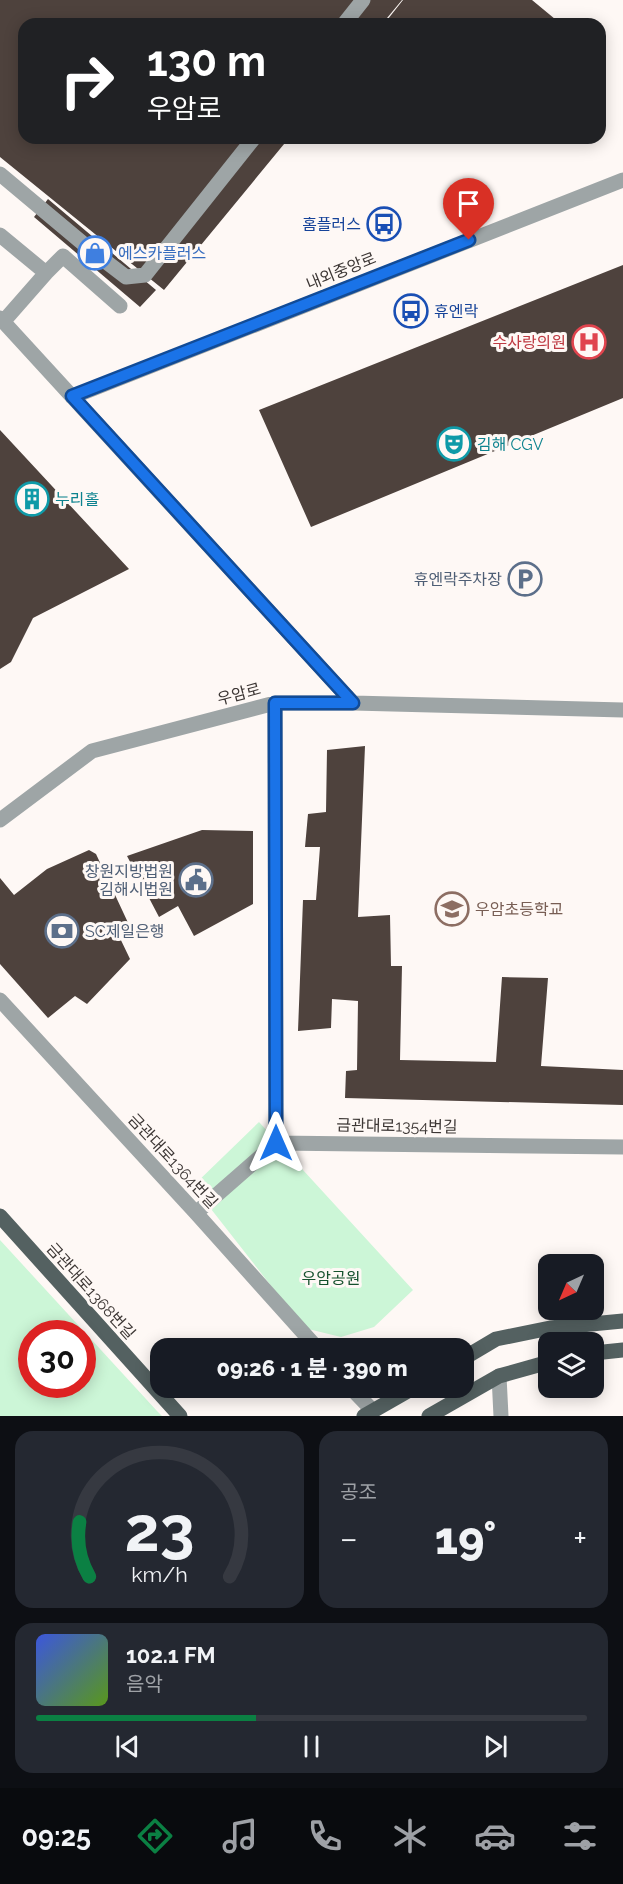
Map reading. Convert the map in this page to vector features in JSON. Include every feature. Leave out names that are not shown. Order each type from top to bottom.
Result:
[{"type":"main road","name":"금관대로1368번길","points":[[0,1216],[180,1416]]},
{"type":"main road","points":[[474,1352],[495,1339],[550,1328],[623,1322]]},
{"type":"main road","points":[[604,1352],[623,1350]]},
{"type":"main road","points":[[429,1416],[499,1376],[538,1365]]},
{"type":"main road","points":[[368,1414],[396,1398]]},
{"type":"street","points":[[349,18],[363,0]]},
{"type":"street","points":[[0,174],[126,277],[145,275],[249,144]]},
{"type":"street","name":"내외중앙로","points":[[72,396],[623,180]]},
{"type":"street","points":[[0,235],[46,273]]},
{"type":"street","points":[[120,306],[63,256],[2,320],[353,703]]},
{"type":"street","points":[[196,1213],[276,1143],[275,703]]},
{"type":"street","name":"우암로","points":[[0,820],[92,751],[275,703],[623,710]]},
{"type":"street","name":"금관대로1364번길","points":[[0,999],[308,1338]]},
{"type":"street","name":"금관대로1354번길","points":[[276,1143],[623,1147]]},
{"type":"street","points":[[499,1376],[499,1415]]},
{"type":"street","points":[[358,1398],[368,1414]]},
{"type":"green space","name":"우암공원","points":[[259,1122],[413,1290],[374,1327],[341,1337],[304,1328],[193,1186]]},
{"type":"green space","points":[[0,1240],[74,1320],[18,1320],[18,1398],[96,1398],[96,1344],[162,1416],[0,1416]]},
{"type":"building","points":[[0,0],[402,0],[387,18],[18,18],[18,144],[284,144],[164,290],[0,157]]},
{"type":"building","points":[[403,0],[532,0],[554,18],[389,18]]},
{"type":"building","name":"에스카플러스","points":[[48,199],[156,290],[140,307],[34,217]]},
{"type":"building","points":[[623,265],[623,398],[311,527],[259,410]]},
{"type":"building","name":"누리홀","points":[[0,430],[129,569],[33,618],[11,662],[0,669]]},
{"type":"building","points":[[365,746],[358,917],[390,915],[391,966],[402,966],[400,1060],[496,1062],[502,977],[548,978],[541,1066],[623,1070],[623,1105],[345,1098],[346,1071],[357,1070],[358,1001],[332,999],[331,1028],[298,1031],[303,900],[316,900],[320,847],[305,847],[308,814],[326,812],[327,750]]},
{"type":"building","name":"창원지방법원 김해시법원","points":[[202,830],[253,831],[253,904],[194,936],[178,906],[159,917],[127,856]]},
{"type":"building","name":"SC제일은행","points":[[89,850],[96,854],[130,927],[118,934],[130,959],[87,1004],[75,996],[48,1018],[0,964],[0,878],[14,895],[47,869]]},
{"type":"place","name":"홈플러스","points":[[384,224]]},
{"type":"place","name":"에스카플러스","points":[[95,253]]},
{"type":"place","name":"휴엔락","points":[[411,311]]},
{"type":"place","name":"수사랑의원","points":[[589,342]]},
{"type":"place","name":"김해 CGV","points":[[454,444]]},
{"type":"place","name":"누리홀","points":[[32,499]]},
{"type":"place","name":"휴엔락주차장","points":[[525,579]]},
{"type":"place","name":"창원지방법원 김해시법원","points":[[196,880]]},
{"type":"place","name":"우암초등학교","points":[[452,909]]},
{"type":"place","name":"SC제일은행","points":[[62,931]]},
{"type":"route","points":[[276,1143],[275,703],[353,703],[72,396],[469,240]]}]
